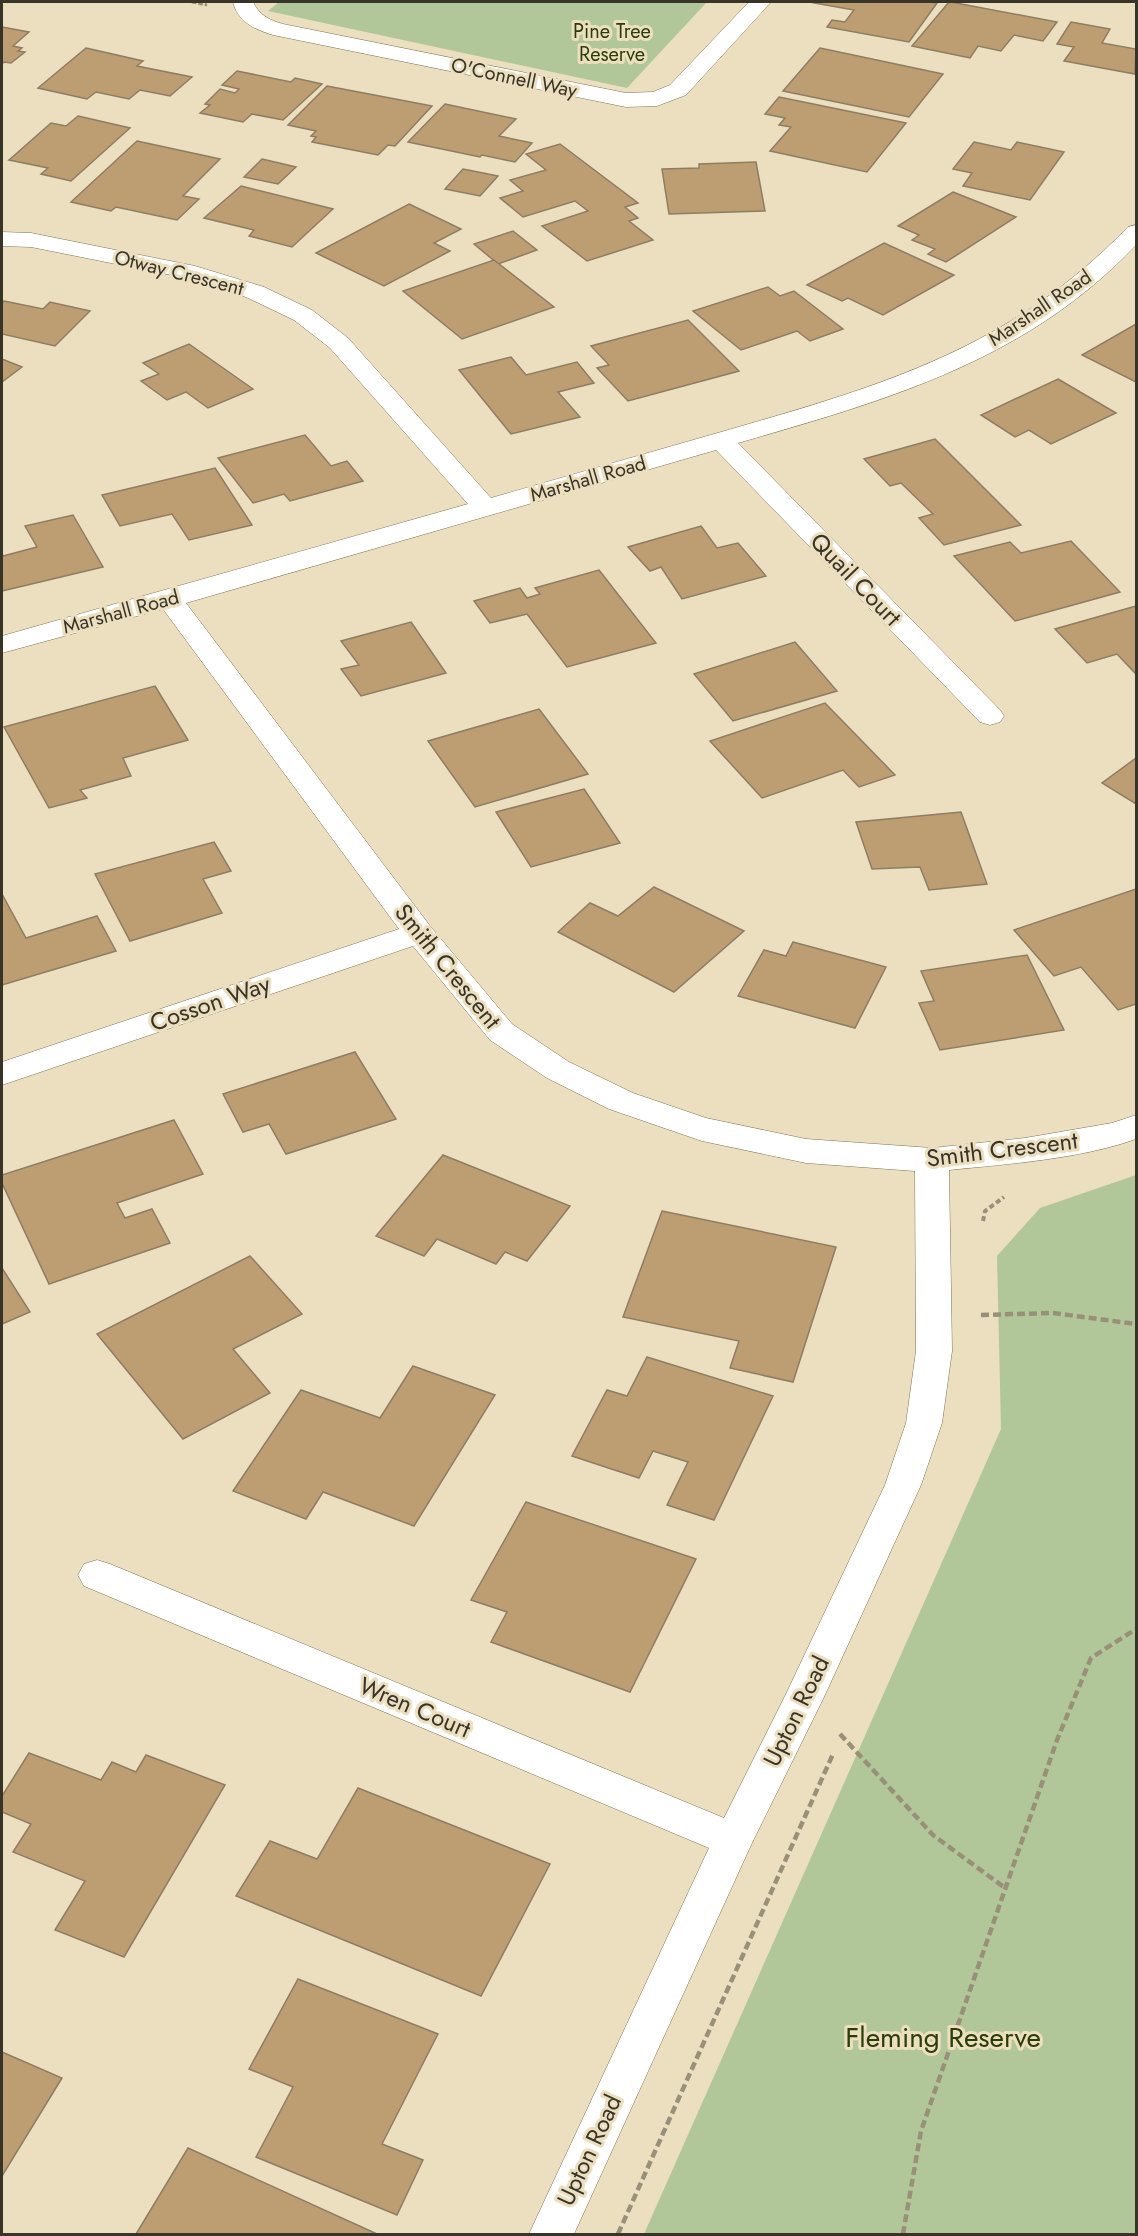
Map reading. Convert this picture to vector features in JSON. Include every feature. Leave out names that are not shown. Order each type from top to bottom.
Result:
[{"type":"street","name":"O'Connell Way","points":[[243,2],[246,13],[258,24],[281,30],[626,100],[657,99],[678,90],[760,2]]},
{"type":"street","name":"Marshall Road","points":[[2,645],[856,401],[946,366],[1016,329],[1070,292],[1114,256],[1137,232]]},
{"type":"street","name":"Otway Crescent","points":[[2,239],[31,240],[186,271],[255,292],[303,315],[339,343],[486,508]]},
{"type":"street","name":"Quail Court","points":[[722,441],[990,716]]},
{"type":"street","name":"Smith Crescent","points":[[169,599],[419,933],[501,1032],[558,1070],[621,1101],[702,1129],[806,1151],[932,1160],[1037,1148],[1116,1134],[1137,1127]]},
{"type":"street","name":"Cosson Way","points":[[2,1074],[419,933]]},
{"type":"street","name":"Upton Road","points":[[550,2235],[733,1840],[804,1697],[903,1485],[924,1423],[934,1351],[932,1160]]},
{"type":"street","name":"Wren Court","points":[[97,1575],[733,1840]]},
{"type":"path","points":[[974,1315],[1053,1313],[1137,1324]]},
{"type":"path","points":[[903,2235],[921,2131],[1057,1740],[1091,1658],[1137,1629]]},
{"type":"path","points":[[804,1697],[933,1835],[1005,1888]]},
{"type":"green space","name":"Pine Tree Reserve","points":[[279,2],[707,2],[627,88],[268,11]]},
{"type":"green space","name":"Fleming Reserve","points":[[1136,1175],[1136,2234],[644,2234],[1001,1429],[997,1256],[1040,1208]]},
{"type":"building","points":[[949,2],[1057,22],[1043,41],[1014,35],[1001,51],[978,46],[970,58],[912,46]]},
{"type":"building","points":[[814,3],[937,3],[909,42],[827,27],[832,20],[845,22],[854,10]]},
{"type":"building","points":[[1071,22],[1110,29],[1102,43],[1136,49],[1135,74],[1064,61],[1074,47],[1057,44]]},
{"type":"building","points":[[2,27],[29,32],[13,46],[22,48],[18,51],[25,52],[11,63],[2,64]]},
{"type":"building","points":[[86,48],[143,61],[137,66],[192,77],[170,96],[140,90],[129,99],[96,92],[87,99],[38,88]]},
{"type":"building","points":[[820,48],[943,74],[909,117],[783,91]]},
{"type":"building","points":[[237,71],[291,82],[295,78],[322,84],[283,120],[252,114],[243,122],[200,113],[210,105],[205,104],[220,89],[235,93],[239,89],[222,85]]},
{"type":"building","points":[[327,86],[432,106],[395,146],[388,145],[378,155],[312,142],[316,137],[311,136],[316,131],[288,125]]},
{"type":"building","points":[[779,97],[906,123],[867,172],[770,151],[791,127],[779,125],[785,118],[765,114]]},
{"type":"building","points":[[445,104],[516,119],[499,136],[532,143],[515,162],[408,142]]},
{"type":"building","points":[[78,116],[130,128],[71,181],[41,174],[48,168],[9,160],[51,123],[66,126]]},
{"type":"building","points":[[137,141],[220,159],[183,196],[199,199],[177,220],[116,207],[111,211],[71,202]]},
{"type":"building","points":[[974,142],[1011,150],[1017,142],[1064,152],[1030,200],[963,186],[972,173],[953,169]]},
{"type":"building","points":[[560,144],[638,203],[625,207],[638,218],[629,221],[653,240],[587,261],[542,226],[588,211],[575,201],[523,217],[500,198],[523,191],[510,180],[546,170],[526,154]]},
{"type":"building","points":[[262,159],[296,167],[278,184],[244,177]]},
{"type":"building","points":[[756,162],[765,211],[669,214],[662,169],[699,168],[699,164]]},
{"type":"building","points":[[463,169],[498,176],[480,196],[445,189]]},
{"type":"building","points":[[241,186],[333,209],[292,247],[249,236],[254,230],[204,218]]},
{"type":"building","points":[[953,192],[1016,217],[946,262],[928,254],[935,249],[912,240],[919,235],[898,226]]},
{"type":"building","points":[[409,204],[461,229],[434,243],[450,251],[384,286],[316,253]]},
{"type":"building","points":[[513,231],[537,250],[498,264],[474,244]]},
{"type":"building","points":[[884,243],[954,275],[883,315],[848,298],[842,301],[807,285]]},
{"type":"building","points":[[494,260],[554,307],[462,339],[403,291]]},
{"type":"building","points":[[768,287],[780,296],[794,291],[843,329],[810,341],[797,331],[741,350],[693,311]]},
{"type":"building","points":[[4,301],[43,309],[50,302],[90,311],[55,346],[2,334],[2,303]]},
{"type":"building","points":[[688,320],[739,371],[628,401],[597,368],[609,365],[591,346]]},
{"type":"building","points":[[1136,324],[1136,382],[1082,355]]},
{"type":"building","points":[[189,344],[253,389],[208,408],[186,392],[167,400],[141,381],[159,374],[143,363]]},
{"type":"building","points":[[511,357],[526,375],[577,362],[594,383],[558,392],[580,417],[511,434],[459,370]]},
{"type":"building","points":[[2,359],[22,367],[2,382]]},
{"type":"building","points":[[1058,379],[1116,413],[1051,444],[1029,430],[1015,437],[981,415]]},
{"type":"building","points":[[305,435],[331,466],[347,461],[363,481],[290,501],[284,494],[253,503],[218,458]]},
{"type":"building","points":[[935,439],[1021,525],[944,545],[919,518],[933,514],[901,483],[890,486],[864,459]]},
{"type":"building","points":[[215,468],[252,525],[189,540],[172,514],[120,526],[102,495]]},
{"type":"building","points":[[73,515],[103,567],[2,591],[2,553],[3,556],[37,547],[25,526]]},
{"type":"building","points":[[701,526],[717,548],[738,543],[766,576],[682,599],[661,567],[650,571],[628,547]]},
{"type":"building","points":[[1071,541],[1120,592],[1015,621],[954,556],[1010,542],[1021,553]]},
{"type":"building","points":[[599,570],[656,643],[567,667],[527,614],[490,623],[474,601],[520,588],[527,598],[540,594],[535,588]]},
{"type":"building","points":[[1136,606],[1136,674],[1117,654],[1087,663],[1055,629]]},
{"type":"building","points":[[411,622],[446,673],[361,696],[341,669],[359,665],[341,641]]},
{"type":"building","points":[[795,642],[837,691],[733,721],[694,674]]},
{"type":"building","points":[[155,686],[188,740],[123,758],[131,776],[80,790],[87,798],[49,808],[4,727]]},
{"type":"building","points":[[825,703],[895,775],[859,787],[843,770],[762,798],[710,741]]},
{"type":"building","points":[[539,709],[588,774],[475,807],[428,741]]},
{"type":"building","points":[[1136,758],[1136,804],[1102,783]]},
{"type":"building","points":[[584,789],[620,843],[531,867],[496,812]]},
{"type":"building","points":[[961,812],[987,884],[929,890],[920,867],[872,869],[856,822]]},
{"type":"building","points":[[214,842],[231,871],[203,879],[222,913],[130,941],[95,874]]},
{"type":"building","points":[[654,887],[744,931],[674,992],[558,932],[590,903],[618,916]]},
{"type":"building","points":[[1136,889],[1136,1004],[1118,1010],[1081,967],[1054,976],[1014,930]]},
{"type":"building","points":[[2,894],[26,938],[97,916],[116,951],[2,985]]},
{"type":"building","points":[[793,942],[886,967],[855,1028],[738,996],[764,950],[786,956]]},
{"type":"building","points":[[1027,955],[1064,1030],[940,1050],[919,1003],[934,1001],[921,971]]},
{"type":"building","points":[[355,1052],[396,1119],[286,1154],[269,1124],[243,1132],[223,1094]]},
{"type":"building","points":[[174,1120],[203,1174],[117,1203],[125,1218],[152,1209],[170,1243],[49,1284],[2,1183],[2,1175]]},
{"type":"building","points":[[443,1155],[570,1206],[527,1261],[505,1252],[496,1264],[437,1239],[424,1256],[376,1236]]},
{"type":"building","points":[[662,1211],[836,1247],[793,1382],[730,1368],[739,1341],[623,1317]]},
{"type":"building","points":[[250,1256],[302,1314],[233,1349],[270,1393],[183,1439],[97,1334]]},
{"type":"building","points":[[2,1268],[30,1312],[2,1324]]},
{"type":"building","points":[[647,1357],[773,1396],[714,1520],[667,1505],[688,1462],[653,1451],[639,1478],[572,1456],[607,1390],[627,1396]]},
{"type":"building","points":[[413,1366],[495,1395],[414,1526],[323,1492],[306,1519],[233,1491],[301,1390],[380,1418]]},
{"type":"building","points":[[526,1502],[696,1559],[630,1692],[491,1642],[507,1612],[471,1600]]},
{"type":"building","points":[[29,1753],[101,1780],[112,1762],[136,1772],[146,1755],[225,1785],[124,1957],[55,1930],[85,1881],[13,1852],[31,1824],[2,1812],[2,1796]]},
{"type":"building","points":[[358,1788],[550,1864],[481,1996],[236,1896],[270,1841],[317,1859]]},
{"type":"building","points":[[298,1979],[438,2034],[382,2144],[423,2160],[397,2215],[256,2157],[293,2087],[249,2069]]},
{"type":"building","points":[[2,2052],[62,2078],[2,2176]]},
{"type":"building","points":[[188,2148],[377,2234],[136,2234]]}]
